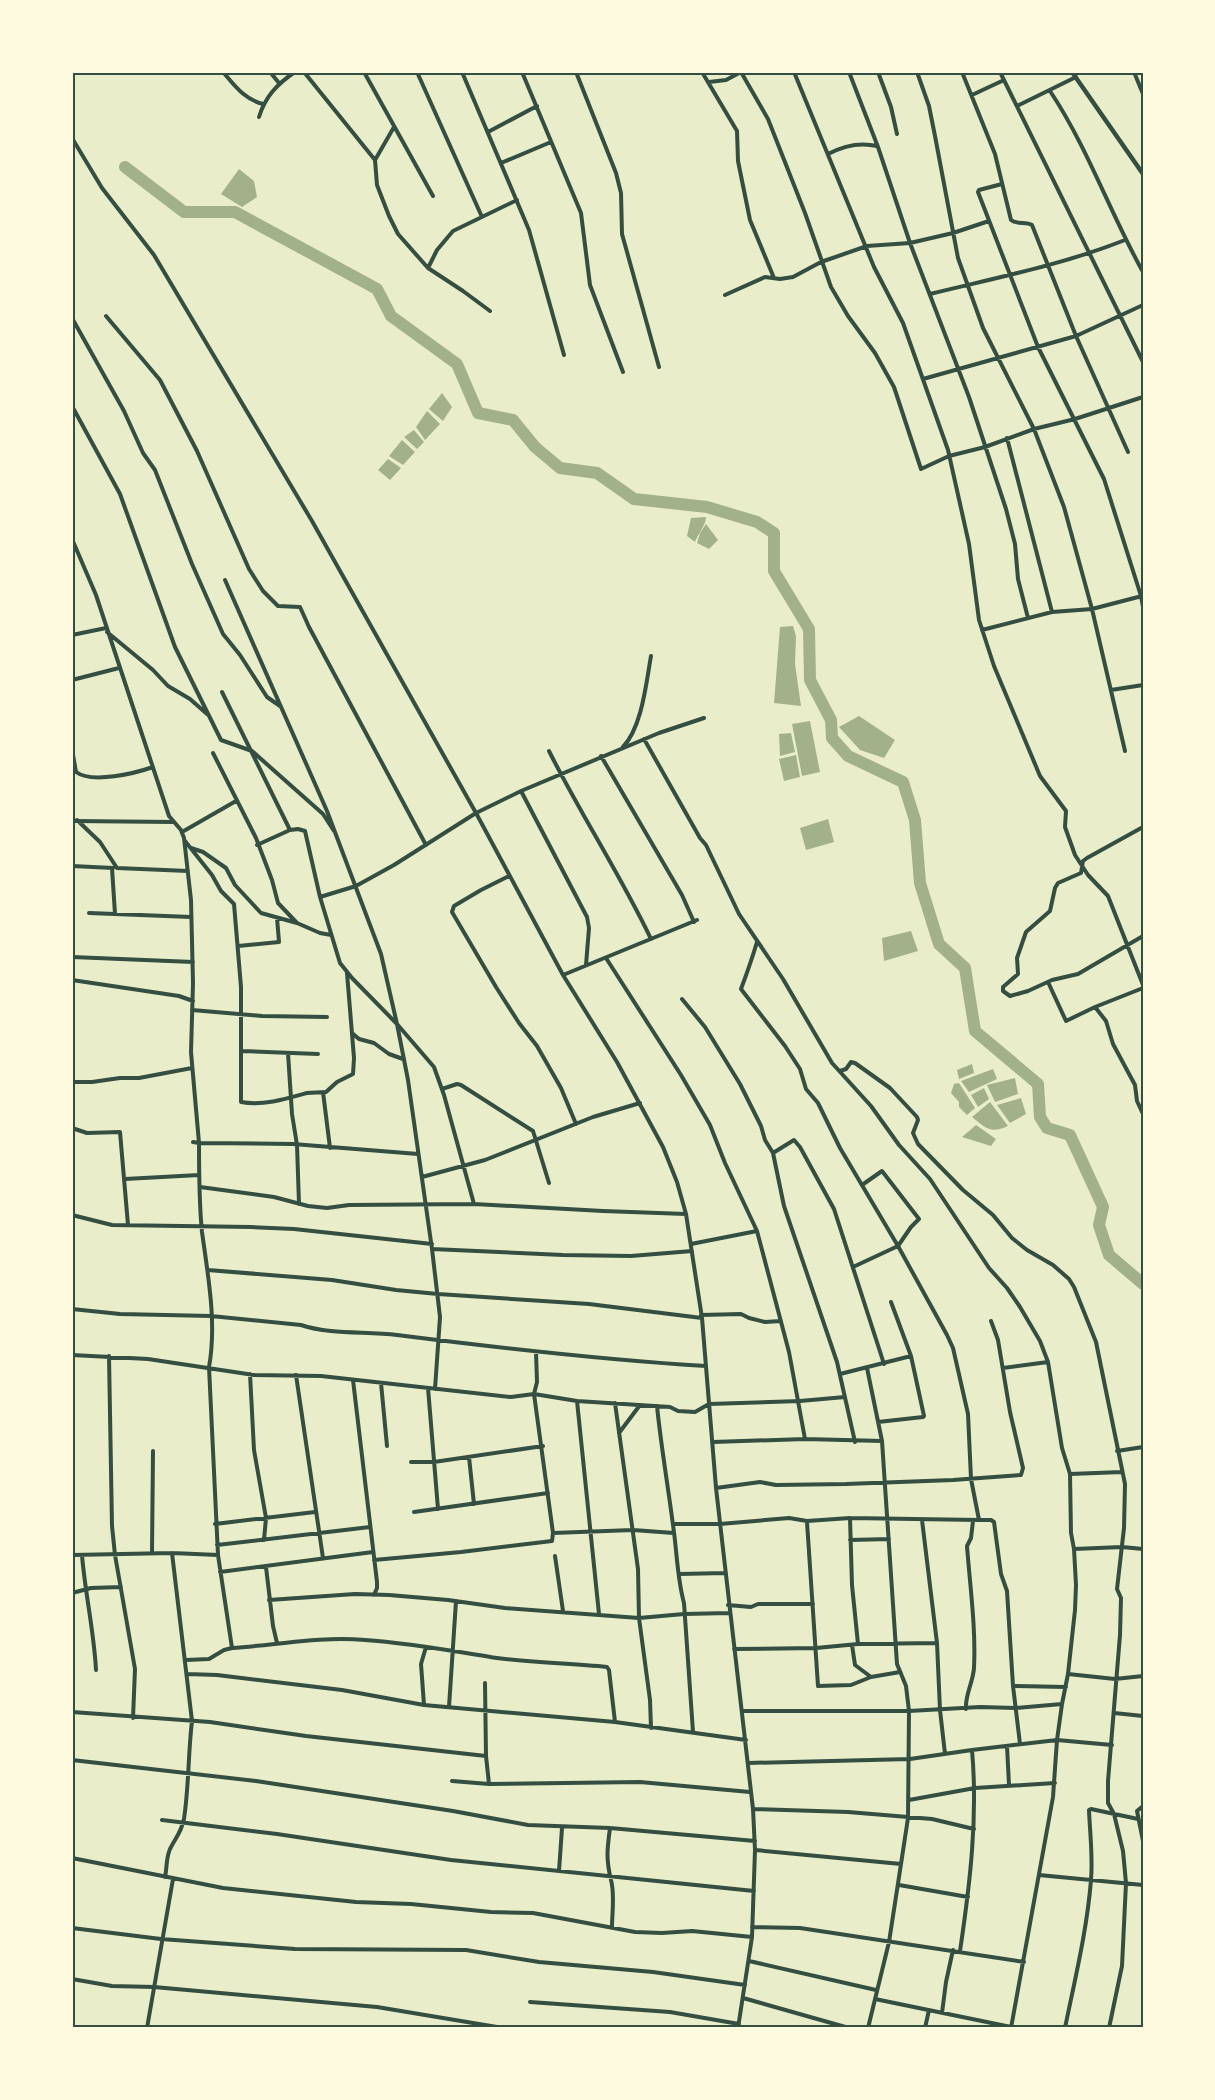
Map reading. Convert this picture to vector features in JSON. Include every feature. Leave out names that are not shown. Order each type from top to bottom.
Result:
[{"type":"street","points":[[223,72],[249,100],[263,104]]},
{"type":"street","points":[[270,72],[279,84]]},
{"type":"street","points":[[258,117],[263,104],[279,84],[295,72]]},
{"type":"street","points":[[304,72],[375,160],[377,185],[388,216],[398,234],[428,268],[490,311]]},
{"type":"street","points":[[364,72],[433,196]]},
{"type":"street","points":[[417,72],[482,218]]},
{"type":"street","points":[[462,72],[529,231],[564,355]]},
{"type":"street","points":[[522,72],[581,213],[590,285],[623,372]]},
{"type":"street","points":[[576,72],[616,173],[621,193],[622,234],[660,367]]},
{"type":"street","points":[[702,72],[737,131],[738,161],[750,220],[774,278]]},
{"type":"street","points":[[709,82],[731,79],[741,72],[768,119],[831,287],[848,316],[875,353],[894,387],[921,470],[949,456],[985,447],[1034,429],[1075,419],[1143,397]]},
{"type":"street","points":[[794,72],[874,267],[903,323],[924,379],[949,456],[969,544],[976,606],[994,666],[1040,777],[1066,811],[1065,827],[1075,855],[1088,875],[1108,896],[1143,987],[1066,1021],[1048,982]]},
{"type":"street","points":[[849,72],[878,147],[910,243],[959,367],[1006,509],[1015,544],[1018,579],[1028,618]]},
{"type":"street","points":[[878,72],[891,107],[897,134]]},
{"type":"street","points":[[917,72],[929,106],[958,258],[983,328],[1034,429],[1064,507],[1092,609],[1125,751]]},
{"type":"street","points":[[962,72],[995,154],[1011,220],[1032,225],[1076,336],[1128,452]]},
{"type":"street","points":[[1000,72],[1143,362]]},
{"type":"street","points":[[1134,72],[1143,94]]},
{"type":"street","points":[[1017,106],[1050,91],[1074,75],[1143,174]]},
{"type":"street","points":[[972,95],[1004,80]]},
{"type":"street","points":[[1050,91],[1067,116],[1125,240],[1143,272]]},
{"type":"street","points":[[488,132],[537,106]]},
{"type":"street","points":[[375,160],[394,127]]},
{"type":"street","points":[[72,138],[102,188],[160,265],[312,520],[476,813],[563,975],[640,1102],[663,1147],[686,1214],[702,1316],[728,1605],[743,1711],[753,1809],[755,1850],[752,1937],[739,2026],[670,2012],[530,2002]]},
{"type":"street","points":[[501,163],[551,142]]},
{"type":"street","points":[[828,154],[842,147],[868,144],[878,147]]},
{"type":"street","points":[[1002,184],[978,191],[1038,347],[1104,479],[1142,596],[1143,607]]},
{"type":"street","points":[[428,268],[437,250],[453,231],[517,200]]},
{"type":"street","points":[[725,295],[765,277],[786,279],[793,277],[822,262],[867,246],[910,243],[953,233],[989,221]]},
{"type":"street","points":[[930,294],[1010,276],[1088,254],[1125,240]]},
{"type":"street","points":[[924,379],[959,367],[1076,336],[1143,305]]},
{"type":"street","points":[[106,316],[160,380],[197,451],[249,569],[263,591],[278,606],[296,605],[300,607],[426,845]]},
{"type":"street","points":[[72,318],[124,411],[143,453],[155,470],[192,564],[223,634],[240,655],[267,697],[280,707]]},
{"type":"street","points":[[72,406],[120,494],[175,647],[221,740],[252,751],[323,814],[337,835]]},
{"type":"street","points":[[1007,438],[1052,612]]},
{"type":"street","points":[[72,539],[89,577],[169,816],[182,832],[184,841],[193,962],[192,1068],[196,1087],[202,1225],[211,1316],[212,1347],[209,1367],[215,1524],[232,1648]]},
{"type":"street","points":[[225,580],[337,835],[381,954],[398,1024],[438,1294],[440,1317],[435,1389]]},
{"type":"street","points":[[982,630],[1052,612],[1092,609],[1142,596]]},
{"type":"street","points":[[72,635],[106,630],[153,670],[168,686],[190,699],[208,714]]},
{"type":"street","points":[[622,748],[632,735],[639,714],[651,656]]},
{"type":"street","points":[[72,680],[119,668]]},
{"type":"street","points":[[1111,690],[1143,685]]},
{"type":"street","points":[[222,692],[290,830]]},
{"type":"street","points":[[320,897],[356,886],[476,813],[521,791],[601,756],[704,718]]},
{"type":"street","points":[[644,740],[706,845],[739,914],[783,979],[832,1063],[871,1106],[899,1145],[930,1179],[977,1247],[988,1268],[1020,1307],[1040,1341],[1048,1362],[1063,1452],[1070,1474],[1075,1610],[1068,1674],[1057,1740],[1055,1783],[1011,2027],[875,2000]]},
{"type":"street","points":[[72,749],[76,772],[85,777],[117,776],[153,767]]},
{"type":"street","points":[[549,751],[626,888],[651,939]]},
{"type":"street","points":[[213,753],[256,838],[278,903],[297,923]]},
{"type":"street","points":[[563,975],[696,921],[601,756]]},
{"type":"street","points":[[521,791],[586,917],[590,928],[586,965]]},
{"type":"street","points":[[182,832],[236,801]]},
{"type":"street","points":[[75,821],[175,822]]},
{"type":"street","points":[[75,821],[100,842],[115,868],[115,915]]},
{"type":"street","points":[[1143,827],[1087,858],[1082,866],[1082,873],[1055,888],[1050,911],[1026,932],[1017,958],[1018,974],[1003,987],[1003,990],[1010,996],[1078,974],[1143,936]]},
{"type":"street","points":[[257,845],[290,830],[305,831],[320,897],[340,963],[398,1024],[434,1067],[474,1204]]},
{"type":"street","points":[[184,841],[212,875],[221,891],[234,904],[242,1014],[241,1102],[268,1102],[290,1099],[306,1093],[323,1092],[354,1072],[347,972]]},
{"type":"street","points":[[191,848],[203,852],[223,865],[235,885],[263,915],[297,923],[331,935]]},
{"type":"street","points":[[72,866],[188,871]]},
{"type":"street","points":[[509,876],[463,900],[454,906],[452,912],[507,1005],[537,1046],[561,1088],[576,1124]]},
{"type":"street","points":[[89,913],[191,917]]},
{"type":"street","points":[[238,946],[279,942],[277,918]]},
{"type":"street","points":[[757,942],[750,969],[746,973],[741,989],[800,1069],[806,1089],[818,1103],[862,1185],[930,1302],[952,1348],[968,1414],[971,1479],[979,1520]]},
{"type":"street","points":[[72,957],[193,962]]},
{"type":"street","points":[[606,958],[681,1075],[710,1125],[757,1231],[800,1401],[806,1439]]},
{"type":"street","points":[[72,980],[179,996],[193,1001]]},
{"type":"street","points":[[682,999],[705,1027],[740,1084],[773,1154],[784,1206],[821,1311],[840,1374],[855,1442]]},
{"type":"street","points":[[1095,1007],[1106,1021],[1113,1044],[1135,1085],[1137,1101],[1143,1114]]},
{"type":"street","points":[[192,1010],[327,1017]]},
{"type":"street","points":[[352,1033],[359,1039],[374,1043],[389,1054],[403,1059]]},
{"type":"street","points":[[242,1051],[318,1054]]},
{"type":"street","points":[[288,1053],[290,1099],[297,1145],[299,1204]]},
{"type":"street","points":[[840,1071],[846,1069],[851,1062],[855,1063],[897,1094],[917,1117],[913,1133],[918,1144],[963,1190],[993,1215],[1012,1238],[1053,1265],[1069,1280],[1096,1342],[1126,1503],[1117,1589],[1121,1598],[1108,1781],[1108,1803],[1114,1814],[1123,1851],[1126,1883],[1122,1966],[1109,2028]]},
{"type":"street","points":[[72,1082],[139,1078],[192,1068]]},
{"type":"street","points":[[442,1089],[457,1084],[461,1085],[532,1131],[549,1183]]},
{"type":"street","points":[[323,1092],[330,1148]]},
{"type":"street","points":[[422,1177],[464,1167],[593,1117],[640,1102]]},
{"type":"street","points":[[72,1128],[87,1132],[120,1132],[128,1225]]},
{"type":"street","points":[[773,1154],[794,1140],[834,1209],[884,1364]]},
{"type":"street","points":[[193,1142],[297,1145],[418,1154]]},
{"type":"street","points":[[853,1267],[898,1246],[911,1227],[918,1222],[919,1216],[882,1172],[862,1185]]},
{"type":"street","points":[[125,1179],[199,1175]]},
{"type":"street","points":[[200,1187],[274,1197],[327,1208],[349,1205],[474,1204],[686,1214]]},
{"type":"street","points":[[72,1215],[112,1225],[202,1225],[294,1229],[432,1246],[620,1256],[692,1251]]},
{"type":"street","points":[[690,1244],[757,1231]]},
{"type":"street","points":[[208,1270],[332,1280],[438,1294],[702,1316],[741,1314],[765,1322],[781,1321]]},
{"type":"street","points":[[878,1422],[924,1416],[911,1356],[891,1302]]},
{"type":"street","points":[[72,1309],[120,1314],[211,1316],[536,1352],[706,1366]]},
{"type":"street","points":[[716,1488],[760,1482],[776,1485],[884,1483],[1018,1476],[1022,1473],[998,1340],[991,1321]]},
{"type":"street","points":[[374,1560],[550,1543],[553,1533],[543,1446],[534,1394],[537,1382],[536,1352]]},
{"type":"street","points":[[72,1355],[148,1359],[250,1374],[353,1380],[511,1397],[534,1394],[577,1401],[670,1407],[678,1411],[695,1412],[709,1404],[800,1401],[845,1396]]},
{"type":"street","points":[[109,1356],[110,1456],[115,1554],[135,1670],[133,1718]]},
{"type":"street","points":[[840,1374],[911,1356]]},
{"type":"street","points":[[1003,1368],[1048,1362]]},
{"type":"street","points":[[867,1368],[882,1441],[897,1665],[906,1686],[910,1759],[908,1818],[899,1885],[889,1942],[868,2028]]},
{"type":"street","points":[[250,1374],[254,1450],[266,1518],[264,1540]]},
{"type":"street","points":[[296,1375],[322,1558]]},
{"type":"street","points":[[353,1380],[378,1588],[374,1595]]},
{"type":"street","points":[[381,1383],[387,1446]]},
{"type":"street","points":[[428,1388],[438,1509]]},
{"type":"street","points":[[577,1401],[599,1614]]},
{"type":"street","points":[[615,1403],[638,1569],[639,1618],[650,1700],[651,1728]]},
{"type":"street","points":[[619,1433],[640,1404]]},
{"type":"street","points":[[657,1406],[661,1453],[684,1603],[693,1732]]},
{"type":"street","points":[[713,1442],[806,1439],[882,1441]]},
{"type":"street","points":[[411,1462],[434,1462],[543,1446]]},
{"type":"street","points":[[1117,1451],[1143,1448]]},
{"type":"street","points":[[152,1553],[153,1451]]},
{"type":"street","points":[[469,1457],[474,1504]]},
{"type":"street","points":[[1070,1474],[1122,1472]]},
{"type":"street","points":[[414,1512],[548,1493]]},
{"type":"street","points":[[215,1524],[315,1512]]},
{"type":"street","points":[[673,1524],[720,1524],[789,1518],[807,1521],[850,1518],[991,1520],[994,1522],[1001,1574],[1007,1591],[1013,1686],[1020,1744]]},
{"type":"street","points":[[850,1518],[852,1585],[858,1644]]},
{"type":"street","points":[[922,1520],[937,1642],[940,1710],[945,1755]]},
{"type":"street","points":[[807,1521],[819,1686],[851,1685],[871,1677],[900,1672]]},
{"type":"street","points":[[966,1709],[966,1696],[974,1670],[967,1546],[971,1538],[973,1521]]},
{"type":"street","points":[[218,1545],[370,1527]]},
{"type":"street","points":[[553,1533],[633,1530],[674,1533]]},
{"type":"street","points":[[850,1540],[889,1539]]},
{"type":"street","points":[[1074,1549],[1122,1547],[1143,1549]]},
{"type":"street","points":[[220,1572],[373,1552]]},
{"type":"street","points":[[165,1877],[170,1850],[181,1834],[190,1772],[189,1741],[192,1720],[172,1553]]},
{"type":"street","points":[[72,1555],[172,1553],[218,1555]]},
{"type":"street","points":[[82,1554],[84,1590],[95,1651],[96,1670]]},
{"type":"street","points":[[555,1556],[563,1611]]},
{"type":"street","points":[[266,1567],[277,1643]]},
{"type":"street","points":[[678,1575],[726,1573]]},
{"type":"street","points":[[72,1593],[121,1587]]},
{"type":"street","points":[[378,1588],[389,1595]]},
{"type":"street","points":[[269,1600],[389,1595],[506,1608],[639,1618],[693,1613],[729,1613]]},
{"type":"street","points":[[449,1707],[456,1601]]},
{"type":"street","points":[[684,1603],[693,1613]]},
{"type":"street","points":[[728,1605],[751,1607],[758,1604],[813,1604]]},
{"type":"street","points":[[186,1660],[209,1659],[232,1648],[316,1639],[364,1640],[497,1658],[607,1667],[615,1722]]},
{"type":"street","points":[[734,1649],[816,1648],[858,1644],[937,1642]]},
{"type":"street","points":[[852,1645],[855,1665],[871,1677]]},
{"type":"street","points":[[424,1705],[421,1664],[426,1647]]},
{"type":"street","points":[[188,1674],[342,1690],[424,1705],[615,1722],[746,1740]]},
{"type":"street","points":[[1068,1674],[1115,1679],[1143,1676]]},
{"type":"street","points":[[485,1683],[486,1756],[489,1784]]},
{"type":"street","points":[[1013,1686],[1066,1687]]},
{"type":"street","points":[[743,1711],[909,1711],[1016,1708],[1062,1704]]},
{"type":"street","points":[[72,1712],[133,1718],[192,1720],[339,1740],[486,1756]]},
{"type":"street","points":[[1114,1713],[1143,1716]]},
{"type":"street","points":[[748,1763],[910,1759],[1057,1740],[1112,1746]]},
{"type":"street","points":[[1007,1746],[1009,1785]]},
{"type":"street","points":[[960,1951],[968,1898],[974,1829],[975,1788],[972,1750]]},
{"type":"street","points":[[72,1760],[190,1772],[431,1807],[528,1825],[610,1828],[755,1841]]},
{"type":"street","points":[[452,1781],[489,1784],[640,1782],[750,1792]]},
{"type":"street","points":[[909,1800],[975,1788],[1055,1783]]},
{"type":"street","points":[[1143,1806],[1137,1811],[1143,1841]]},
{"type":"street","points":[[753,1809],[848,1812],[944,1821],[974,1829]]},
{"type":"street","points":[[1065,2028],[1091,1880],[1092,1851],[1089,1810],[1138,1819]]},
{"type":"street","points":[[162,1820],[277,1834],[372,1849],[611,1878],[754,1891]]},
{"type":"street","points":[[559,1871],[562,1828]]},
{"type":"street","points":[[610,1828],[607,1866],[611,1878],[612,1928]]},
{"type":"street","points":[[755,1850],[901,1864]]},
{"type":"street","points":[[72,1858],[223,1888],[356,1902],[533,1913],[635,1932],[692,1931],[752,1937]]},
{"type":"street","points":[[1039,1875],[1143,1885]]},
{"type":"street","points":[[147,2028],[173,1879]]},
{"type":"street","points":[[899,1885],[968,1898]]},
{"type":"street","points":[[752,1927],[800,1928],[1024,1962]]},
{"type":"street","points":[[72,1928],[161,1939],[306,1950],[466,1950],[539,1962],[653,1972],[745,1985]]},
{"type":"street","points":[[942,2013],[946,1982],[954,1950]]},
{"type":"street","points":[[749,1961],[876,1990]]},
{"type":"street","points":[[72,1979],[112,1986],[154,1987],[377,2007],[503,2028]]},
{"type":"street","points":[[743,1998],[849,2028]]},
{"type":"street","points":[[925,2028],[929,2010]]},
{"type":"shaded area","points":[[239,169],[254,181],[257,197],[242,207],[221,194]]},
{"type":"shaded area","points":[[442,393],[452,407],[443,421],[429,409]]},
{"type":"shaded area","points":[[427,411],[440,424],[425,440],[416,427]]},
{"type":"shaded area","points":[[414,430],[424,442],[417,449],[404,437]]},
{"type":"shaded area","points":[[402,440],[415,452],[403,465],[389,456]]},
{"type":"shaded area","points":[[388,459],[401,468],[390,480],[378,470]]},
{"type":"shaded area","points":[[706,517],[695,542],[687,536],[691,518]]},
{"type":"shaded area","points":[[706,524],[718,540],[709,549],[697,543]]},
{"type":"shaded area","points":[[793,626],[796,636],[795,664],[801,706],[774,703],[780,627]]},
{"type":"shaded area","points":[[859,716],[895,740],[884,758],[860,750],[839,727]]},
{"type":"shaded area","points":[[810,721],[820,772],[802,776],[792,724]]},
{"type":"shaded area","points":[[791,733],[795,752],[780,756],[779,734]]},
{"type":"shaded area","points":[[796,755],[800,777],[784,781],[779,759]]},
{"type":"shaded area","points":[[828,819],[834,842],[806,850],[800,828]]},
{"type":"shaded area","points":[[911,931],[918,951],[884,961],[882,938]]},
{"type":"shaded area","points":[[972,1064],[974,1073],[959,1079],[957,1070]]},
{"type":"shaded area","points":[[993,1069],[997,1079],[969,1092],[961,1081]]},
{"type":"shaded area","points":[[1015,1078],[1018,1094],[995,1102],[987,1085]]},
{"type":"shaded area","points":[[959,1083],[975,1108],[967,1115],[951,1093],[954,1084]]},
{"type":"shaded area","points":[[984,1088],[989,1099],[978,1107],[971,1095]]},
{"type":"shaded area","points":[[1021,1098],[1026,1114],[1010,1123],[997,1105]]},
{"type":"shaded area","points":[[990,1102],[1008,1126],[997,1130],[988,1129],[972,1117]]},
{"type":"shaded area","points":[[976,1125],[996,1139],[991,1146],[962,1137]]},
{"type":"waterway","points":[[125,167],[184,212],[235,212],[377,289],[391,316],[457,364],[478,413],[513,420],[535,447],[560,468],[597,473],[634,499],[707,507],[757,522],[774,533],[774,571],[809,629],[810,680],[831,720],[832,738],[848,756],[903,782],[915,820],[920,883],[939,944],[965,968],[975,1031],[1038,1084],[1040,1117],[1047,1128],[1070,1135],[1103,1207],[1099,1225],[1109,1255],[1143,1284]]}]
